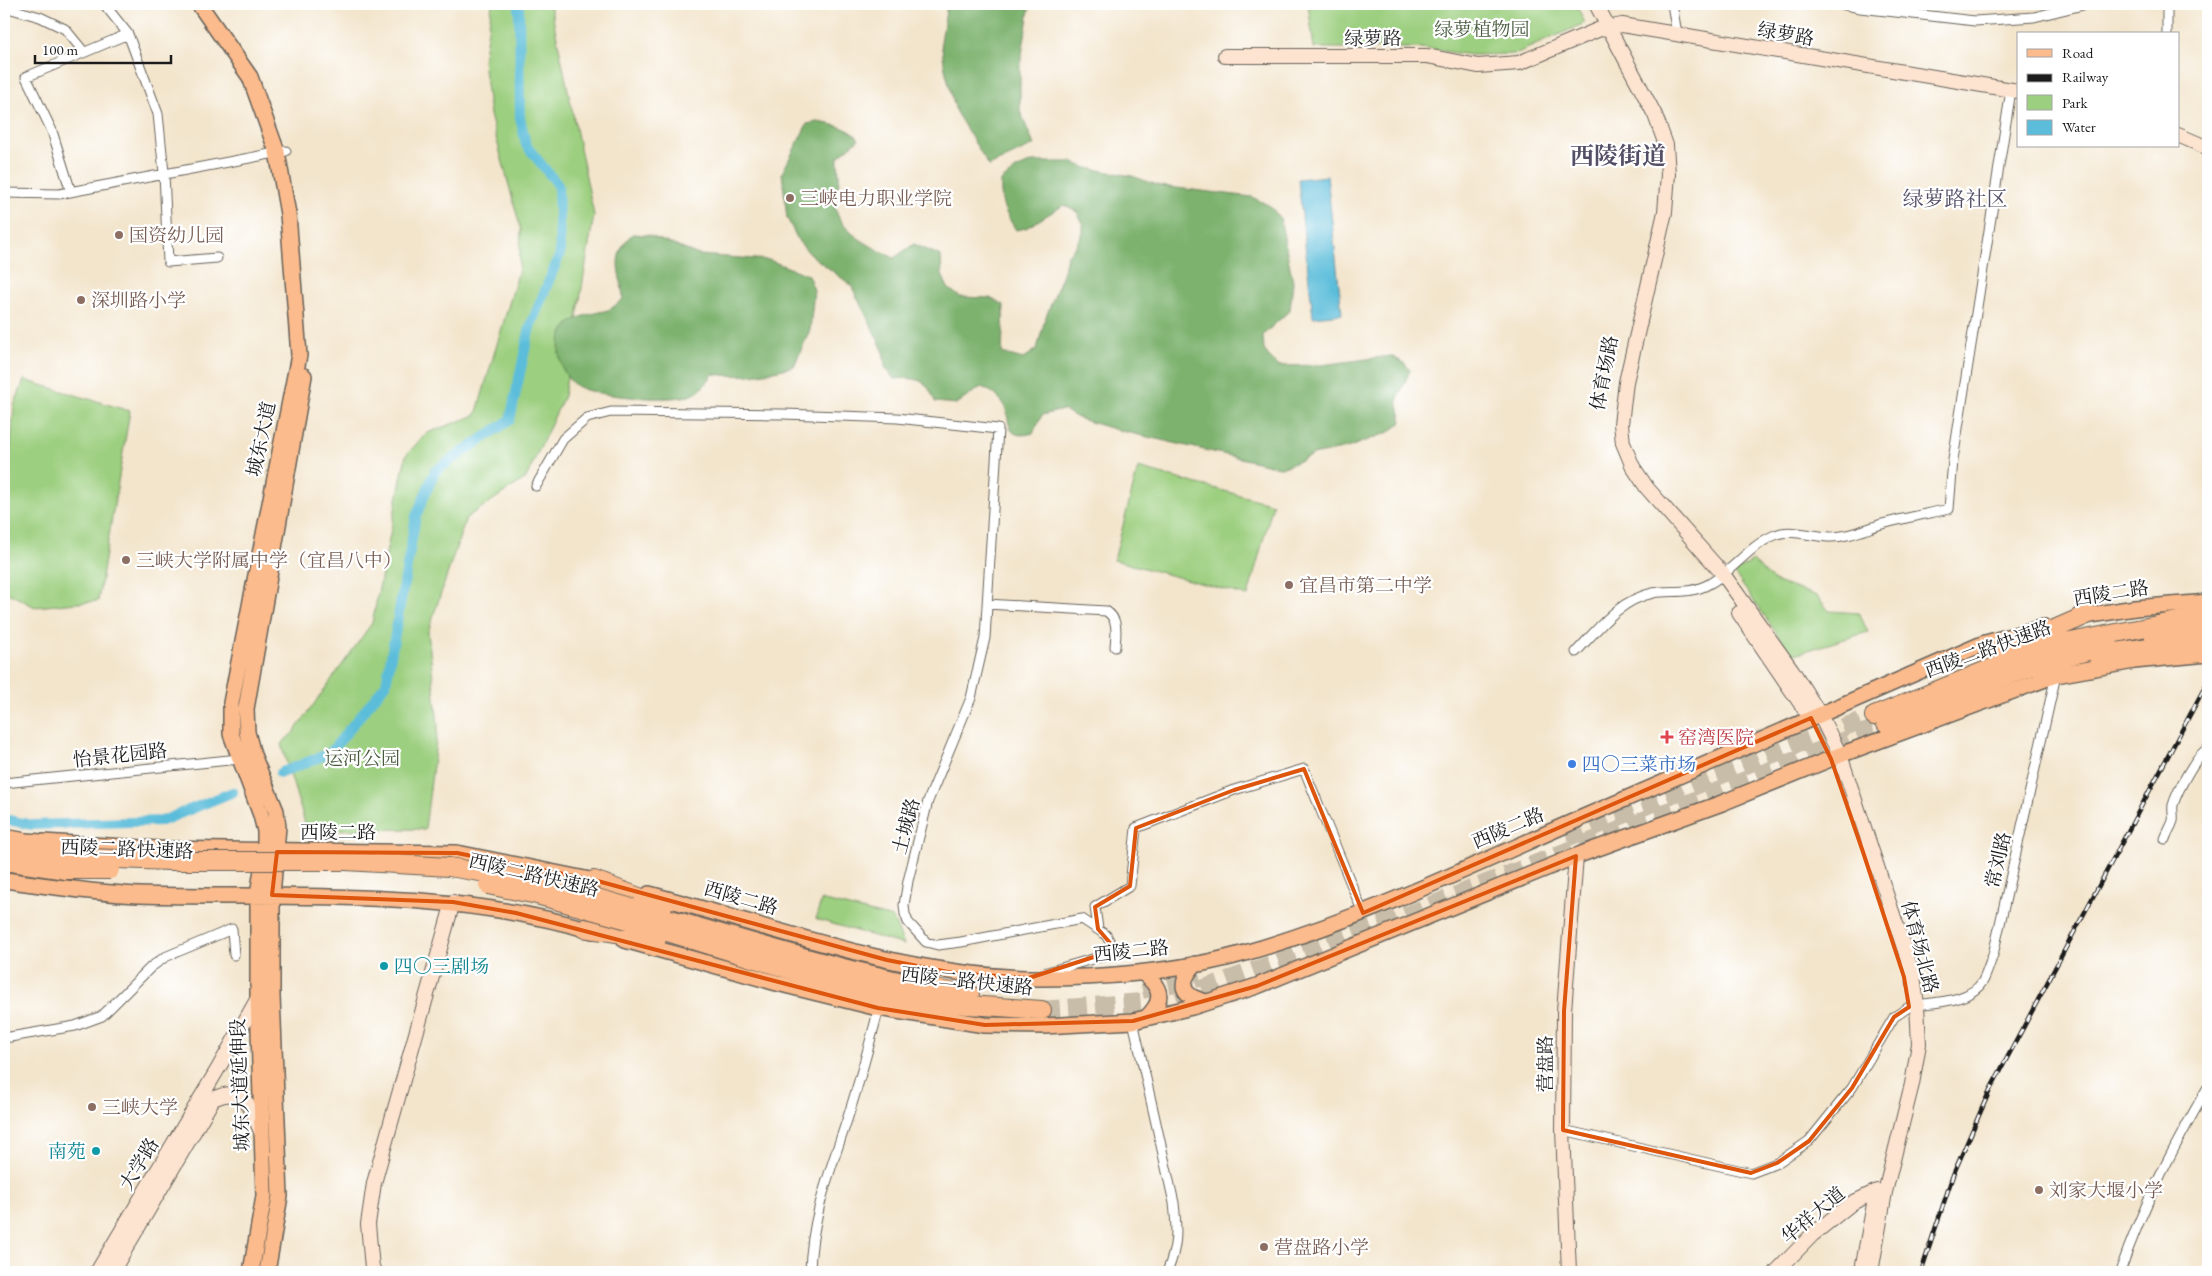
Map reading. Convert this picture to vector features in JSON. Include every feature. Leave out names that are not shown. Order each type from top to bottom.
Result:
[{"type":"highway","points":[[1873,717],[2088,614]]},
{"type":"highway","name":"西陵二路快速路","points":[[1873,717],[2030,667],[2112,644],[2187,626],[2208,618]]},
{"type":"highway","name":"西陵二路快速路","points":[[1873,717],[2032,653],[2064,643],[2187,626],[2208,632]]},
{"type":"highway","points":[[2030,667],[2162,645],[2208,645]]},
{"type":"highway","name":"西陵二路快速路","points":[[4,847],[66,863]]},
{"type":"highway","name":"西陵二路快速路","points":[[4,861],[66,863],[345,861],[449,867],[541,882],[732,953],[837,984],[924,1002],[1041,1005],[953,992],[816,961],[630,914]]},
{"type":"highway","points":[[594,880],[816,961]]},
{"type":"highway","points":[[583,928],[650,937],[732,953]]},
{"type":"main road","name":"城东大道","points":[[199,4],[250,77],[282,152],[288,214],[299,355],[231,703],[231,734],[261,815],[271,852]]},
{"type":"main road","name":"城东大道","points":[[210,4],[258,73],[282,152],[296,211],[308,355],[246,709],[247,732],[253,755],[276,811],[278,827],[271,852],[265,895]]},
{"type":"main road","name":"体育场路","points":[[1589,4],[1655,115],[1666,144],[1668,174],[1665,212],[1626,382],[1621,424],[1623,443],[1627,456],[1646,488],[1792,670],[1835,757]]},
{"type":"main road","name":"体育场路","points":[[1596,4],[1604,28]]},
{"type":"main road","name":"绿萝路","points":[[1225,56],[1427,56],[1478,66],[1519,63],[1604,28],[1622,25],[2015,91]]},
{"type":"main road","points":[[2180,136],[2208,148]]},
{"type":"main road","name":"西陵二路","points":[[4,837],[26,841],[159,849],[271,852],[458,853],[594,880],[887,960],[953,973],[1029,978],[1143,973],[1244,953],[1363,913],[1982,644],[2088,614],[2208,602]]},
{"type":"main road","points":[[4,880],[106,893],[265,895],[453,902],[516,913],[583,928],[777,983],[879,1008],[985,1025],[1044,1026],[1139,1020],[1256,986],[1576,856],[1722,803],[1835,757],[2056,675],[2134,661],[2208,654]]},
{"type":"main road","name":"体育场北路","points":[[1835,757],[1908,976],[1918,1044],[1912,1084],[1885,1192],[1871,1272]]},
{"type":"main road","name":"营盘路","points":[[1569,1272],[1563,1130],[1564,1011],[1576,856]]},
{"type":"main road","name":"城东大道延伸段","points":[[251,1272],[264,1196],[258,998],[265,895]]},
{"type":"main road","name":"城东大道延伸段","points":[[265,895],[272,996],[280,1196],[267,1272]]},
{"type":"main road","points":[[375,1272],[372,1268],[368,1224],[374,1183],[453,902]]},
{"type":"main road","points":[[1195,964],[1185,978],[1185,990],[1189,997],[1206,1002]]},
{"type":"main road","points":[[1139,1020],[1155,1009],[1159,995],[1156,984],[1143,973]]},
{"type":"main road","name":"大学路","points":[[97,1272],[258,998]]},
{"type":"main road","name":"体育场北路","points":[[1862,1272],[1868,1229],[1904,1086],[1913,1006]]},
{"type":"main road","name":"大学路","points":[[112,1272],[212,1099],[224,1093],[239,1096],[248,1102],[262,1134]]},
{"type":"main road","name":"华祥大道","points":[[1776,1272],[1812,1235],[1845,1209],[1877,1192]]},
{"type":"street","points":[[104,4],[128,34],[158,114],[164,173],[168,262],[217,258]]},
{"type":"street","points":[[1672,4],[1676,34]]},
{"type":"street","points":[[1840,4],[1975,21],[2034,17],[2087,4]]},
{"type":"street","points":[[2166,4],[2167,32]]},
{"type":"street","points":[[4,7],[40,17],[65,30],[84,52]]},
{"type":"street","points":[[71,192],[52,131],[26,77],[128,34]]},
{"type":"street","points":[[1576,652],[1614,612],[1627,602],[1653,593],[1686,591],[1704,587],[1719,577],[1760,542],[1777,533],[1830,537],[1845,536],[1896,520],[1948,509],[1955,451],[2015,91]]},
{"type":"street","points":[[4,193],[59,194],[282,152]]},
{"type":"street","name":"土城路","points":[[536,486],[563,439],[587,418],[611,412],[869,417],[998,429],[985,638],[971,698],[928,801],[908,881],[904,905],[905,914],[908,922],[926,942],[938,944],[962,942],[1082,920],[1098,929]]},
{"type":"street","points":[[987,604],[1106,611],[1113,615],[1116,622],[1115,647]]},
{"type":"street","name":"常刘路","points":[[1913,1006],[1953,999],[1968,994],[1982,982],[1994,955],[2056,675]]},
{"type":"street","points":[[2165,839],[2172,822],[2176,797],[2197,759],[2202,752],[2208,749]]},
{"type":"street","name":"怡景花园路","points":[[4,783],[239,759]]},
{"type":"street","points":[[1029,978],[1094,960],[1109,952],[1112,944],[1106,935],[1098,929],[1096,907],[1130,886],[1136,828],[1234,790],[1304,769],[1363,913]]},
{"type":"street","points":[[4,1038],[75,1026],[102,1016],[151,967],[165,957],[232,929],[234,955]]},
{"type":"street","points":[[1563,1130],[1751,1173],[1777,1162],[1809,1141],[1852,1088],[1894,1017],[1913,1006]]},
{"type":"street","points":[[810,1272],[813,1230],[822,1191],[867,1058],[879,1008]]},
{"type":"street","points":[[1139,1020],[1174,1203],[1176,1226],[1175,1251],[1167,1272]]},
{"type":"street","points":[[2120,1272],[2131,1240],[2180,1135],[2208,1087]]},
{"type":"highlighted area","points":[[1811,718],[1831,759],[1863,852],[1904,977],[1909,1007],[1894,1017],[1852,1088],[1809,1141],[1777,1163],[1751,1173],[1563,1130],[1564,1011],[1576,856],[1257,986],[1133,1021],[985,1025],[878,1008],[516,913],[453,902],[272,895],[277,852],[457,853],[594,880],[887,960],[953,973],[1029,978],[1109,952],[1111,944],[1098,929],[1095,907],[1130,886],[1136,828],[1234,790],[1304,769],[1363,913]]},
{"type":"green space","name":"运河公园","points":[[492,4],[550,4],[594,215],[564,396],[526,478],[466,518],[428,632],[438,726],[425,829],[307,830],[281,744],[294,732],[372,623],[406,455],[427,433],[476,415],[519,270],[521,230],[490,115],[483,61]]},
{"type":"green space","points":[[947,4],[1030,4],[1020,67],[1020,111],[1034,145],[989,166],[956,112],[945,69],[941,42]]},
{"type":"green space","name":"绿萝植物园","points":[[1308,4],[1576,4],[1585,23],[1515,54],[1471,55],[1421,48],[1314,48]]},
{"type":"green space","points":[[817,122],[845,129],[859,139],[838,157],[839,184],[835,204],[837,214],[842,223],[857,237],[894,258],[914,244],[941,256],[942,275],[948,288],[960,297],[990,298],[1004,305],[1002,353],[1023,359],[1037,349],[1045,319],[1063,274],[1067,256],[1083,233],[1083,223],[1077,212],[1064,205],[1026,228],[1016,230],[1004,207],[1001,195],[1001,181],[1016,169],[1032,162],[1071,162],[1087,168],[1132,176],[1160,186],[1252,197],[1270,206],[1280,218],[1293,282],[1290,310],[1263,335],[1264,350],[1277,366],[1321,365],[1391,356],[1404,363],[1410,370],[1397,401],[1402,422],[1389,432],[1347,448],[1313,455],[1287,466],[1279,467],[1117,430],[1080,419],[1063,410],[1042,415],[1033,433],[1016,434],[1010,427],[1003,403],[994,394],[981,387],[957,404],[935,402],[928,388],[920,381],[915,379],[894,379],[885,367],[883,350],[851,285],[811,255],[799,242],[787,218],[782,173],[807,124]]},
{"type":"green space","points":[[632,234],[648,235],[699,255],[769,260],[808,275],[814,290],[810,330],[794,366],[774,371],[734,376],[713,374],[698,392],[682,397],[651,398],[614,395],[597,393],[575,385],[562,367],[559,352],[561,337],[564,330],[573,321],[608,310],[623,299],[618,265],[621,251]]},
{"type":"green space","points":[[24,380],[130,411],[98,601],[35,607],[4,591],[4,527],[14,406]]},
{"type":"green space","points":[[1138,468],[1273,504],[1248,596],[1114,560]]},
{"type":"green space","points":[[1753,561],[1774,581],[1817,596],[1829,611],[1859,613],[1868,632],[1792,655],[1734,573]]},
{"type":"green space","points":[[821,900],[893,918],[904,945],[816,919]]},
{"type":"water","points":[[1327,176],[1342,314],[1313,317],[1298,179]]},
{"type":"waterway","points":[[280,773],[330,753],[386,684],[416,516],[435,471],[510,420],[530,327],[560,254],[558,185],[526,145],[520,117],[519,4]]},
{"type":"waterway","points":[[4,819],[32,825],[162,821],[233,792]]},
{"type":"tunnel","points":[[1567,838],[1798,744],[1874,716]]},
{"type":"tunnel","points":[[1042,1010],[1165,1000],[1205,988],[1389,922],[1876,728]]},
{"type":"tunnel","points":[[1142,990],[1200,978]]},
{"type":"railway","points":[[1921,1272],[1953,1175],[1990,1090],[2208,681]]},
{"type":"place","name":"三峡电力职业学院","points":[[790,198]]},
{"type":"place","name":"国资幼儿园","points":[[119,235]]},
{"type":"place","name":"深圳路小学","points":[[81,300]]},
{"type":"place","name":"三峡大学附属中学（宜昌八中）","points":[[126,560]]},
{"type":"place","name":"宜昌市第二中学","points":[[1289,585]]},
{"type":"place","name":"窑湾医院","points":[[1667,737]]},
{"type":"place","name":"四〇三菜市场","points":[[1572,764]]},
{"type":"place","name":"四〇三剧场","points":[[384,966]]},
{"type":"place","name":"三峡大学","points":[[92,1107]]},
{"type":"place","name":"南苑","points":[[96,1151]]},
{"type":"place","name":"刘家大堰小学","points":[[2039,1190]]},
{"type":"place","name":"营盘路小学","points":[[1264,1247]]},
{"type":"district","name":"西陵街道","points":[[1618,155]]},
{"type":"district","name":"绿萝路社区","points":[[1955,198]]}]
